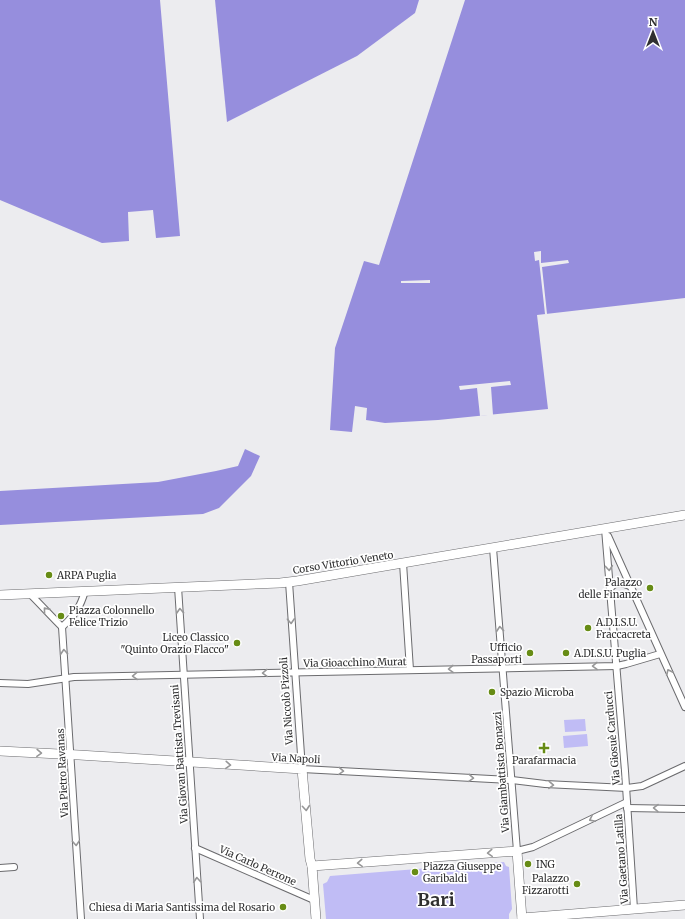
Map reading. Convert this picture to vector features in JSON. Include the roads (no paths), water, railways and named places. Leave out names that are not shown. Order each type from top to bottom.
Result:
[{"type":"street","name":"Corso Vittorio Veneto","points":[[0,595],[289,582],[685,515]]},
{"type":"street","points":[[605,529],[685,707]]},
{"type":"street","name":"Via Giosuè Carducci","points":[[605,529],[627,788],[627,805]]},
{"type":"street","name":"Via Giambattista Bonazzi","points":[[494,548],[517,851]]},
{"type":"street","points":[[403,563],[410,670]]},
{"type":"street","name":"Via Niccolò Pizzoli","points":[[289,582],[294,673],[310,859],[312,866]]},
{"type":"street","points":[[610,589],[614,584],[619,583],[630,586]]},
{"type":"street","name":"Via Giovan Battista Trevisani","points":[[178,587],[200,919]]},
{"type":"street","points":[[30,594],[62,627],[80,607],[85,591]]},
{"type":"street","name":"Via Pietro Ravanas","points":[[62,627],[81,919]]},
{"type":"street","name":"Via Gioacchino Murat","points":[[0,684],[28,684],[66,678],[616,666],[660,654]]},
{"type":"street","name":"Via Napoli","points":[[0,751],[512,780],[545,784],[627,788],[642,786],[685,766]]},
{"type":"street","points":[[316,919],[312,866],[517,851],[533,848],[627,805],[685,809]]},
{"type":"street","name":"Via Gaetano Latilla","points":[[627,805],[634,909]]},
{"type":"street","name":"Via Carlo Perrone","points":[[195,848],[314,900]]},
{"type":"street","points":[[517,851],[522,918],[685,905]]},
{"type":"street","points":[[0,868],[14,867]]},
{"type":"street","points":[[634,909],[635,919]]},
{"type":"place","name":"ARPA Puglia","points":[[49,575]]},
{"type":"place","name":"Palazzo delle Finanze","points":[[650,588]]},
{"type":"place","name":"Piazza Colonnello Felice Trizio","points":[[61,616]]},
{"type":"place","name":"A.D.I.S.U. Fraccacreta","points":[[588,628]]},
{"type":"place","name":"Liceo Classico \"Quinto Orazio Flacco\"","points":[[237,643]]},
{"type":"place","name":"Ufficio Passaporti","points":[[530,653]]},
{"type":"place","name":"A.DI.S.U. Puglia","points":[[566,653]]},
{"type":"place","name":"Spazio Microba","points":[[492,692]]},
{"type":"place","name":"Parafarmacia","points":[[544,748]]},
{"type":"place","name":"ING","points":[[528,864]]},
{"type":"place","name":"Piazza Giuseppe Garibaldi","points":[[415,872]]},
{"type":"place","name":"Palazzo Fizzarotti","points":[[577,884]]},
{"type":"place","name":"Chiesa di Maria Santissima del Rosario","points":[[283,907]]},
{"type":"district","name":"Bari","points":[[436,900]]}]
